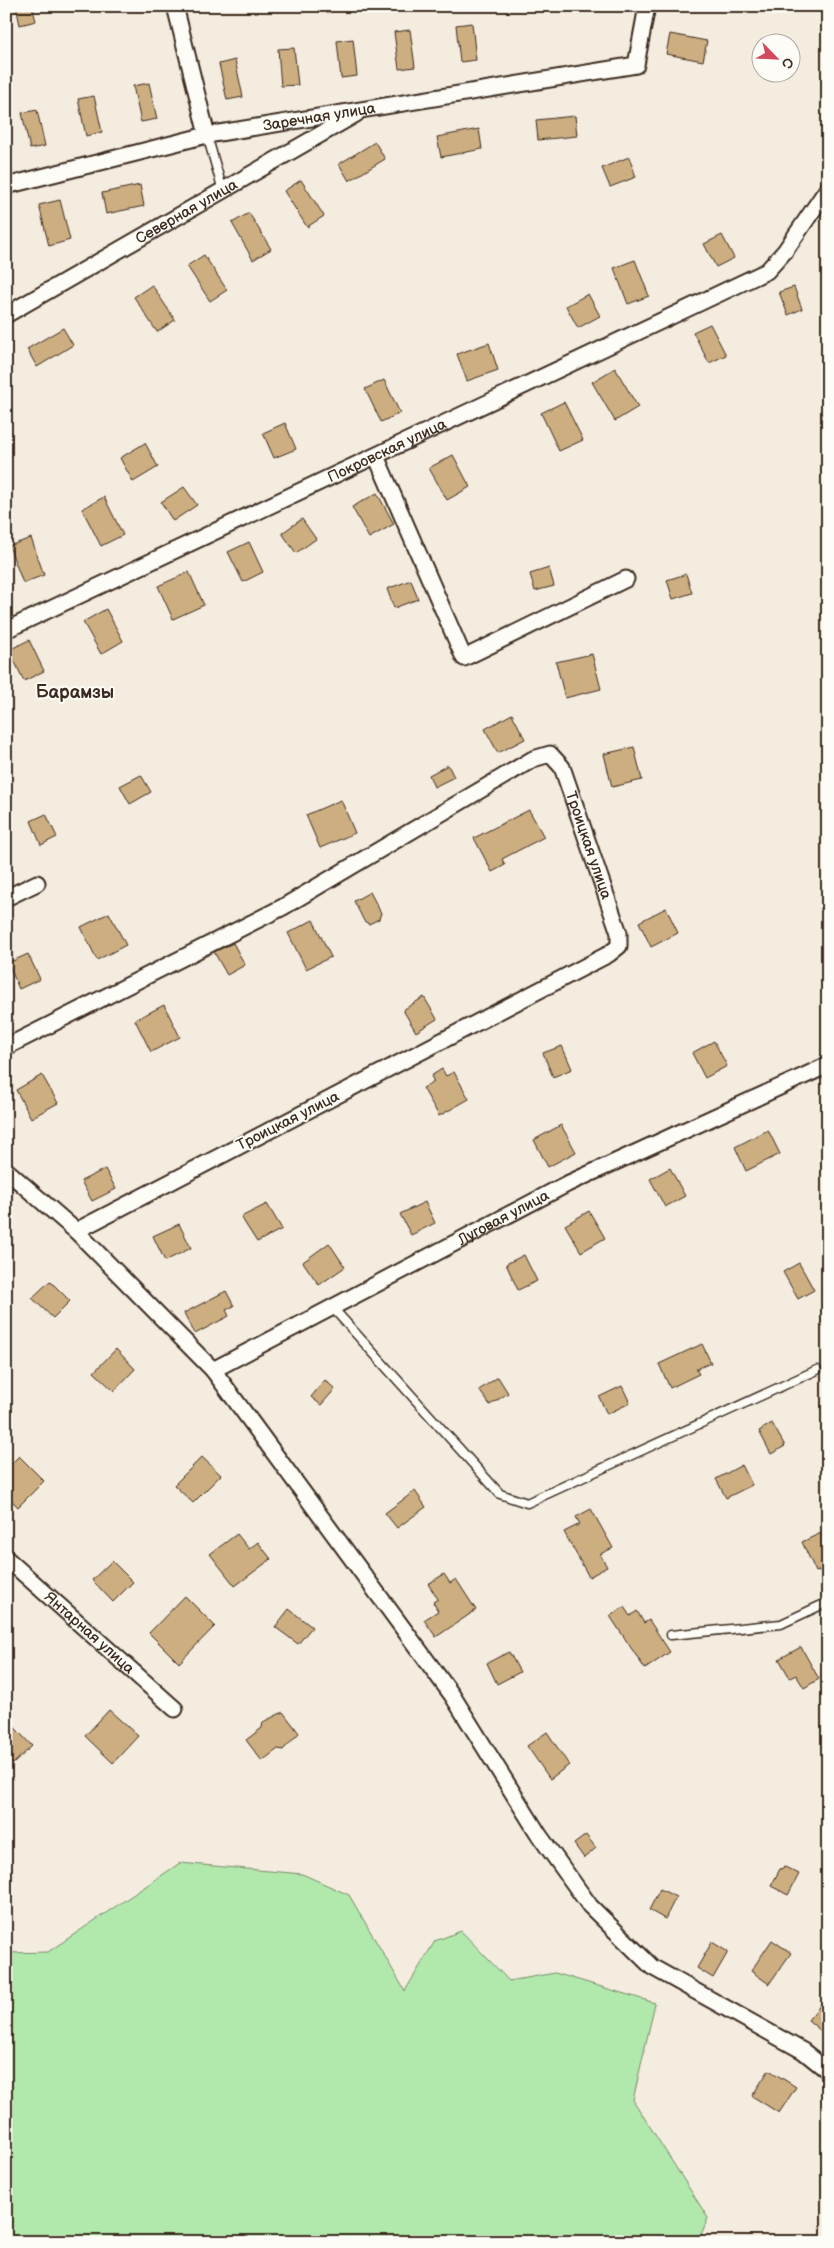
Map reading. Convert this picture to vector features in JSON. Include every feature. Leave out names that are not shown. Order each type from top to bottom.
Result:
[{"type":"street","points":[[175,6],[207,135]]},
{"type":"street","name":"Заречная улица","points":[[6,186],[207,135],[636,65],[647,6]]},
{"type":"street","name":"Северная улица","points":[[6,315],[366,109]]},
{"type":"street","name":"Покровская улица","points":[[6,630],[767,271],[786,251],[828,188]]},
{"type":"street","points":[[376,456],[464,658],[626,579]]},
{"type":"street","name":"Троицкая улица","points":[[6,1047],[283,907],[533,759],[550,754],[562,767],[619,933],[619,946],[609,954],[76,1231]]},
{"type":"street","points":[[6,898],[37,883]]},
{"type":"street","name":"Луговая улица","points":[[213,1370],[567,1184],[798,1077],[828,1065]]},
{"type":"street","points":[[6,1170],[76,1231],[213,1370],[452,1695],[539,1835],[590,1906],[652,1967],[803,2051],[828,2071]]},
{"type":"street","name":"Янтарная улица","points":[[6,1558],[175,1708]]},
{"type":"lane","points":[[207,135],[223,191]]},
{"type":"lane","points":[[332,1307],[500,1494],[527,1503],[817,1370]]},
{"type":"lane","points":[[671,1635],[781,1624],[828,1602]]},
{"type":"green space","points":[[180,1863],[302,1874],[349,1895],[405,1991],[435,1941],[461,1931],[509,1981],[555,1973],[655,2003],[633,2100],[708,2218],[698,2242],[6,2242],[6,1953],[48,1952]]},
{"type":"building","points":[[16,6],[32,6],[36,21],[20,25]]},
{"type":"building","points":[[472,23],[476,60],[460,62],[456,25]]},
{"type":"building","points":[[410,30],[415,67],[399,69],[394,32]]},
{"type":"building","points":[[670,34],[707,41],[703,61],[666,54]]},
{"type":"building","points":[[353,39],[357,76],[341,78],[337,41]]},
{"type":"building","points":[[294,48],[298,85],[281,86],[278,49]]},
{"type":"building","points":[[235,60],[243,97],[227,100],[219,64]]},
{"type":"building","points":[[149,83],[157,119],[141,122],[133,86]]},
{"type":"building","points":[[94,96],[102,132],[86,136],[78,99]]},
{"type":"building","points":[[37,110],[45,146],[30,149],[22,113]]},
{"type":"building","points":[[575,116],[577,136],[538,140],[536,120]]},
{"type":"building","points":[[479,129],[482,149],[441,157],[437,137]]},
{"type":"building","points":[[375,142],[385,159],[349,181],[339,164]]},
{"type":"building","points":[[629,157],[636,177],[610,187],[602,168]]},
{"type":"building","points":[[301,180],[324,216],[307,227],[284,191]]},
{"type":"building","points":[[140,185],[144,206],[106,214],[102,193]]},
{"type":"building","points":[[60,200],[70,240],[49,246],[39,205]]},
{"type":"building","points":[[249,213],[271,249],[253,260],[232,223]]},
{"type":"building","points":[[722,235],[734,258],[716,267],[704,244]]},
{"type":"building","points":[[204,255],[227,290],[210,301],[187,266]]},
{"type":"building","points":[[635,260],[649,296],[628,304],[614,268]]},
{"type":"building","points":[[152,285],[175,320],[157,332],[134,297]]},
{"type":"building","points":[[794,287],[802,309],[788,315],[779,292]]},
{"type":"building","points":[[588,294],[600,316],[578,328],[566,306]]},
{"type":"building","points":[[710,324],[726,355],[709,363],[693,332]]},
{"type":"building","points":[[63,328],[73,345],[37,367],[27,349]]},
{"type":"building","points":[[489,343],[498,370],[467,381],[457,354]]},
{"type":"building","points":[[615,368],[638,407],[615,421],[592,382]]},
{"type":"building","points":[[384,380],[400,413],[381,422],[365,389]]},
{"type":"building","points":[[564,402],[583,440],[559,451],[541,413]]},
{"type":"building","points":[[285,423],[296,449],[274,458],[263,433]]},
{"type":"building","points":[[145,443],[158,467],[133,482],[120,458]]},
{"type":"building","points":[[453,455],[470,487],[447,500],[429,468]]},
{"type":"building","points":[[184,487],[197,505],[173,521],[161,502]]},
{"type":"building","points":[[377,493],[394,524],[369,538],[352,507]]},
{"type":"building","points":[[104,497],[123,535],[101,546],[82,509]]},
{"type":"building","points":[[302,519],[316,539],[296,553],[282,533]]},
{"type":"building","points":[[31,538],[44,575],[23,583],[9,546]]},
{"type":"building","points":[[249,542],[263,572],[243,582],[228,552]]},
{"type":"building","points":[[549,568],[554,586],[535,591],[530,574]]},
{"type":"building","points":[[189,572],[204,605],[173,619],[158,586]]},
{"type":"building","points":[[686,574],[692,593],[673,599],[667,580]]},
{"type":"building","points":[[411,580],[418,599],[394,608],[387,589]]},
{"type":"building","points":[[106,609],[123,641],[101,654],[83,622]]},
{"type":"building","points":[[29,640],[44,671],[24,681],[9,650]]},
{"type":"building","points":[[592,654],[601,689],[565,698],[556,662]]},
{"type":"building","points":[[512,714],[525,739],[498,753],[485,729]]},
{"type":"building","points":[[634,747],[642,780],[612,787],[604,754]]},
{"type":"building","points":[[448,765],[454,777],[434,787],[429,775]]},
{"type":"building","points":[[141,775],[151,792],[130,804],[120,786]]},
{"type":"building","points":[[341,800],[355,833],[320,848],[306,815]]},
{"type":"building","points":[[529,810],[544,837],[502,859],[505,865],[492,872],[474,838]]},
{"type":"building","points":[[46,814],[57,837],[41,845],[31,821]]},
{"type":"building","points":[[370,892],[381,913],[379,919],[369,924],[364,921],[354,901]]},
{"type":"building","points":[[666,908],[678,933],[651,947],[639,922]]},
{"type":"building","points":[[109,913],[126,945],[97,960],[81,927]]},
{"type":"building","points":[[313,920],[331,957],[306,969],[288,933]]},
{"type":"building","points":[[233,943],[245,965],[227,975],[214,952]]},
{"type":"building","points":[[28,954],[40,979],[19,989],[8,963]]},
{"type":"building","points":[[424,997],[437,1019],[416,1032],[403,1010]]},
{"type":"building","points":[[164,1005],[180,1037],[151,1052],[135,1020]]},
{"type":"building","points":[[714,1041],[727,1066],[705,1078],[692,1053]]},
{"type":"building","points":[[562,1046],[572,1069],[553,1077],[543,1053]]},
{"type":"building","points":[[442,1069],[446,1076],[454,1072],[469,1099],[439,1116],[423,1088],[434,1082],[431,1076]]},
{"type":"building","points":[[42,1075],[58,1103],[31,1118],[16,1090]]},
{"type":"building","points":[[561,1125],[576,1152],[548,1167],[534,1140]]},
{"type":"building","points":[[768,1130],[780,1154],[746,1171],[735,1147]]},
{"type":"building","points":[[670,1168],[685,1196],[665,1207],[650,1179]]},
{"type":"building","points":[[105,1169],[116,1189],[92,1201],[81,1181]]},
{"type":"building","points":[[425,1202],[435,1223],[411,1235],[400,1214]]},
{"type":"building","points":[[267,1204],[282,1229],[257,1242],[241,1217]]},
{"type":"building","points":[[589,1211],[605,1238],[581,1252],[565,1225]]},
{"type":"building","points":[[179,1224],[191,1248],[165,1261],[153,1236]]},
{"type":"building","points":[[329,1243],[345,1267],[319,1285],[303,1262]]},
{"type":"building","points":[[524,1255],[537,1281],[518,1290],[506,1264]]},
{"type":"building","points":[[799,1263],[814,1290],[798,1299],[783,1272]]},
{"type":"building","points":[[50,1281],[70,1301],[53,1318],[32,1298]]},
{"type":"building","points":[[226,1291],[234,1306],[226,1310],[229,1316],[195,1334],[184,1313]]},
{"type":"building","points":[[702,1344],[711,1363],[696,1369],[699,1374],[670,1388],[659,1364]]},
{"type":"building","points":[[116,1349],[135,1369],[114,1391],[94,1372]]},
{"type":"building","points":[[498,1377],[508,1393],[490,1405],[479,1390]]},
{"type":"building","points":[[325,1380],[335,1389],[321,1405],[311,1397]]},
{"type":"building","points":[[622,1386],[630,1403],[607,1414],[599,1397]]},
{"type":"building","points":[[772,1423],[785,1446],[771,1454],[759,1431]]},
{"type":"building","points":[[19,1456],[44,1481],[18,1507],[6,1495],[6,1469]]},
{"type":"building","points":[[202,1457],[221,1475],[193,1503],[174,1485]]},
{"type":"building","points":[[742,1465],[752,1485],[726,1498],[716,1479]]},
{"type":"building","points":[[415,1491],[426,1507],[397,1528],[385,1513]]},
{"type":"building","points":[[591,1509],[613,1548],[600,1554],[607,1567],[589,1577],[564,1532],[580,1524],[576,1517]]},
{"type":"building","points":[[821,1533],[828,1549],[828,1567],[816,1572],[802,1542]]},
{"type":"building","points":[[237,1534],[249,1549],[258,1542],[271,1559],[235,1586],[210,1554]]},
{"type":"building","points":[[112,1561],[133,1582],[113,1602],[92,1580]]},
{"type":"building","points":[[444,1574],[450,1583],[456,1579],[476,1610],[436,1637],[424,1620],[438,1611],[433,1602],[438,1599],[428,1584]]},
{"type":"building","points":[[185,1596],[215,1626],[179,1663],[149,1633]]},
{"type":"building","points":[[624,1607],[630,1616],[637,1611],[644,1623],[649,1620],[670,1652],[645,1669],[610,1616]]},
{"type":"building","points":[[289,1609],[312,1627],[298,1644],[275,1627]]},
{"type":"building","points":[[801,1647],[819,1679],[804,1688],[796,1675],[790,1678],[779,1659]]},
{"type":"building","points":[[509,1652],[520,1672],[497,1684],[487,1663]]},
{"type":"building","points":[[109,1710],[138,1736],[113,1763],[85,1736]]},
{"type":"building","points":[[283,1712],[299,1733],[283,1750],[278,1749],[262,1761],[246,1740],[262,1728],[263,1722]]},
{"type":"building","points":[[6,1718],[32,1746],[13,1764],[6,1756]]},
{"type":"building","points":[[547,1732],[569,1765],[550,1779],[527,1746]]},
{"type":"building","points":[[586,1835],[596,1848],[584,1858],[574,1844]]},
{"type":"building","points":[[785,1867],[799,1874],[788,1895],[771,1886],[780,1869]]},
{"type":"building","points":[[660,1889],[676,1897],[665,1919],[649,1910]]},
{"type":"building","points":[[772,1940],[791,1953],[769,1984],[751,1971]]},
{"type":"building","points":[[712,1942],[728,1952],[713,1978],[697,1968]]},
{"type":"building","points":[[828,1996],[828,2037],[808,2020]]},
{"type":"building","points":[[769,2070],[796,2087],[779,2113],[752,2096]]},
{"type":"district","name":"Барамзы","points":[[75,692]]}]
